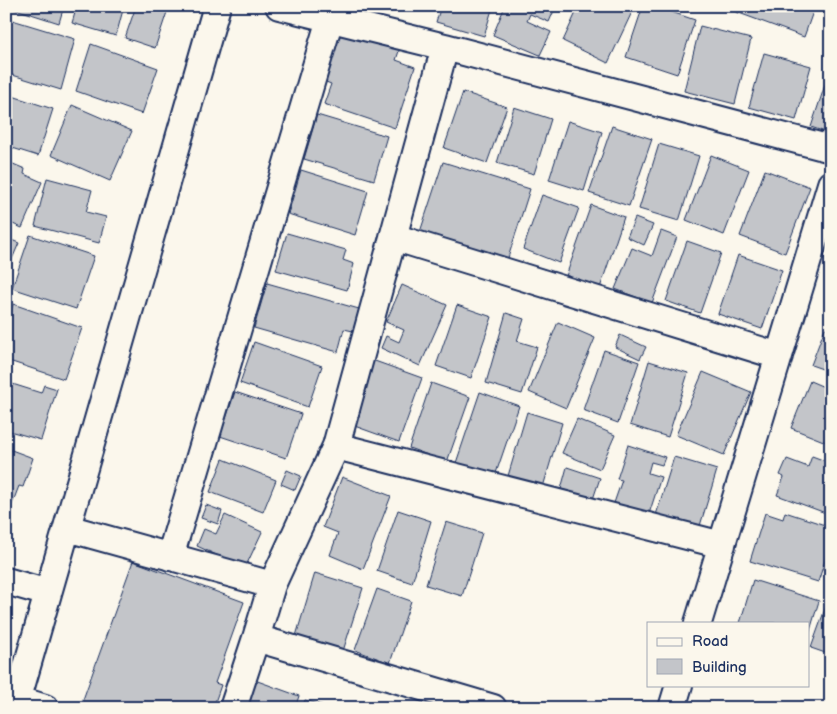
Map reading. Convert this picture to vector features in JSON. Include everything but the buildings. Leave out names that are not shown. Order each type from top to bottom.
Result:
[{"type":"street","points":[[45,708],[13,701],[48,593],[217,6]]},
{"type":"street","points":[[279,6],[445,47],[831,149]]},
{"type":"street","points":[[170,557],[330,20]]},
{"type":"street","points":[[233,708],[272,585],[336,446],[445,47]]},
{"type":"street","points":[[698,622],[831,184]]},
{"type":"street","points":[[393,237],[779,356]]},
{"type":"street","points":[[336,446],[722,545]]},
{"type":"street","points":[[67,528],[272,585]]},
{"type":"street","points":[[6,581],[48,593]]},
{"type":"street","points":[[256,638],[493,708]]},
{"type":"street","points":[[672,708],[679,686]]}]
